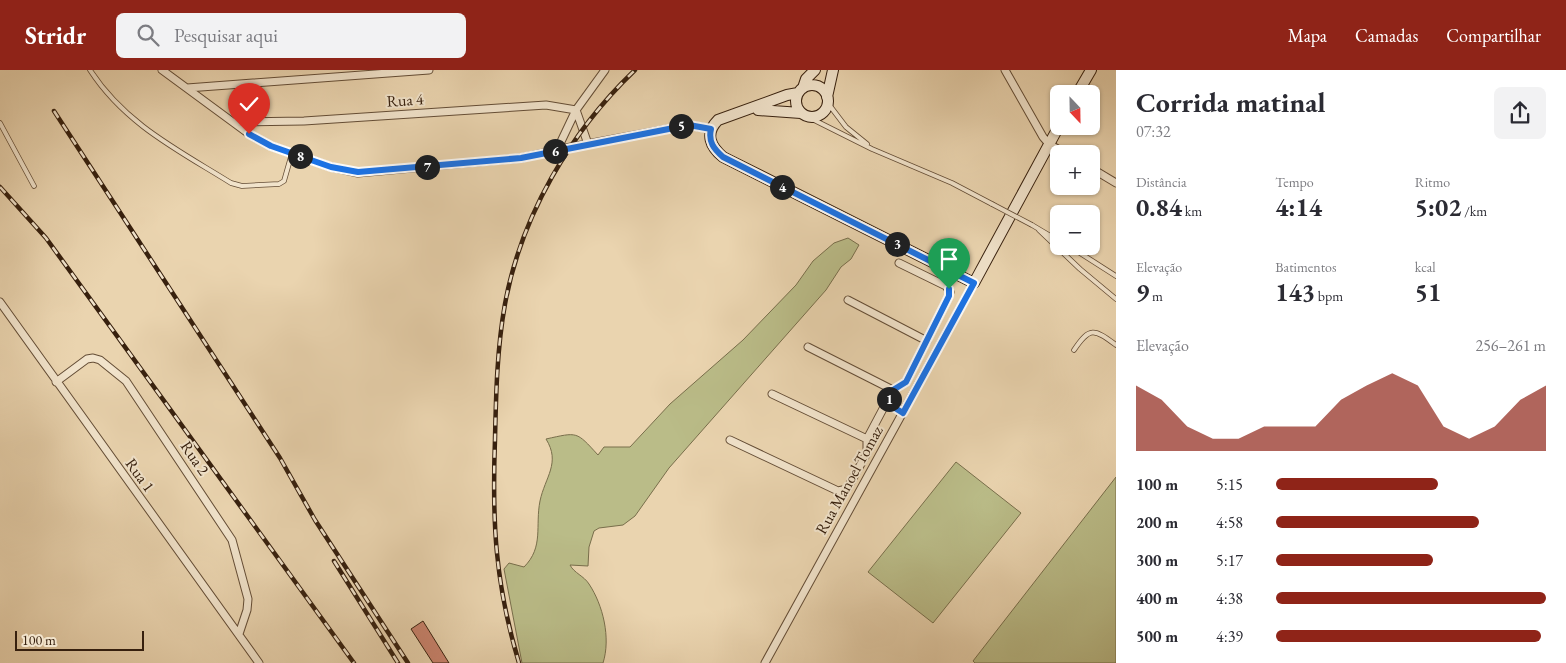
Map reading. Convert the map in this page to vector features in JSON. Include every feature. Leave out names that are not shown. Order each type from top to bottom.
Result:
[{"type":"street","points":[[162,70],[249,134],[271,146],[331,167],[358,172],[521,158],[689,125],[711,129]]},
{"type":"street","points":[[186,88],[429,70]]},
{"type":"street","points":[[557,150],[576,110],[605,70]]},
{"type":"street","points":[[802,114],[796,106],[800,90],[806,79],[815,70]]},
{"type":"street","points":[[748,111],[770,109],[809,116],[819,115],[823,112],[827,100],[833,70]]},
{"type":"street","points":[[1005,70],[1043,137],[1049,144]]},
{"type":"street","points":[[1082,85],[1090,70]]},
{"type":"street","points":[[827,100],[824,92],[815,86],[800,90],[748,111],[718,120],[711,129],[710,142],[714,150],[723,157],[974,283]]},
{"type":"street","name":"Rua 4","points":[[235,122],[304,121],[546,105],[576,110]]},
{"type":"street","points":[[576,110],[588,144]]},
{"type":"street","name":"Rua Manoel Tomaz","points":[[765,663],[1054,135]]},
{"type":"street","points":[[1100,173],[1116,183]]},
{"type":"street","points":[[730,440],[842,491],[847,489],[867,453],[867,439],[893,390],[906,382],[950,292],[946,286],[899,263]]},
{"type":"street","points":[[848,300],[927,341]]},
{"type":"street","name":"Rua 1","points":[[0,302],[259,663]]},
{"type":"street","points":[[808,347],[893,390]]},
{"type":"street","name":"Rua 2","points":[[56,382],[87,359],[93,358],[100,360],[126,381],[232,540],[248,599],[247,610],[239,634]]},
{"type":"street","points":[[772,394],[867,439]]},
{"type":"street","points":[[887,403],[903,413]]},
{"type":"lane","points":[[90,70],[104,92],[124,113],[231,183],[242,186],[279,184],[284,181],[292,153]]},
{"type":"lane","points":[[827,100],[846,126],[872,149]]},
{"type":"lane","points":[[802,114],[872,149],[952,183],[1050,236]]},
{"type":"lane","points":[[0,123],[34,186]]},
{"type":"lane","points":[[1040,230],[1080,269],[1116,299]]},
{"type":"lane","points":[[1083,255],[1116,276]]},
{"type":"lane","points":[[1074,350],[1084,335],[1089,332],[1095,332],[1116,345]]},
{"type":"green space","points":[[848,238],[859,245],[851,259],[841,267],[826,290],[669,468],[635,516],[623,525],[599,528],[594,531],[589,547],[588,566],[570,565],[589,584],[602,612],[606,633],[603,663],[522,663],[504,569],[509,563],[524,567],[537,544],[540,501],[552,463],[552,455],[546,439],[576,435],[585,441],[598,455],[604,447],[630,447],[670,404],[743,340],[796,285],[813,261],[834,243]]},
{"type":"green space","points":[[956,462],[1021,513],[933,623],[868,572]]},
{"type":"green space","points":[[1116,477],[1116,663],[975,663],[973,661]]},
{"type":"building","points":[[423,621],[449,663],[433,663],[411,629]]},
{"type":"railway","points":[[519,663],[500,579],[495,525],[496,388],[505,304],[523,239],[536,207],[552,177],[590,120],[635,70]]},
{"type":"railway","points":[[54,111],[280,458],[315,520],[408,663]]},
{"type":"railway","points":[[0,187],[46,238],[354,663]]},
{"type":"railway","points":[[334,561],[398,663]]},
{"type":"route","points":[[249,134],[271,146],[331,167],[358,172],[521,158],[689,125],[711,129],[710,142],[714,150],[723,157],[974,283],[903,413],[887,403],[893,390],[906,382],[949,296],[949,289]]}]
